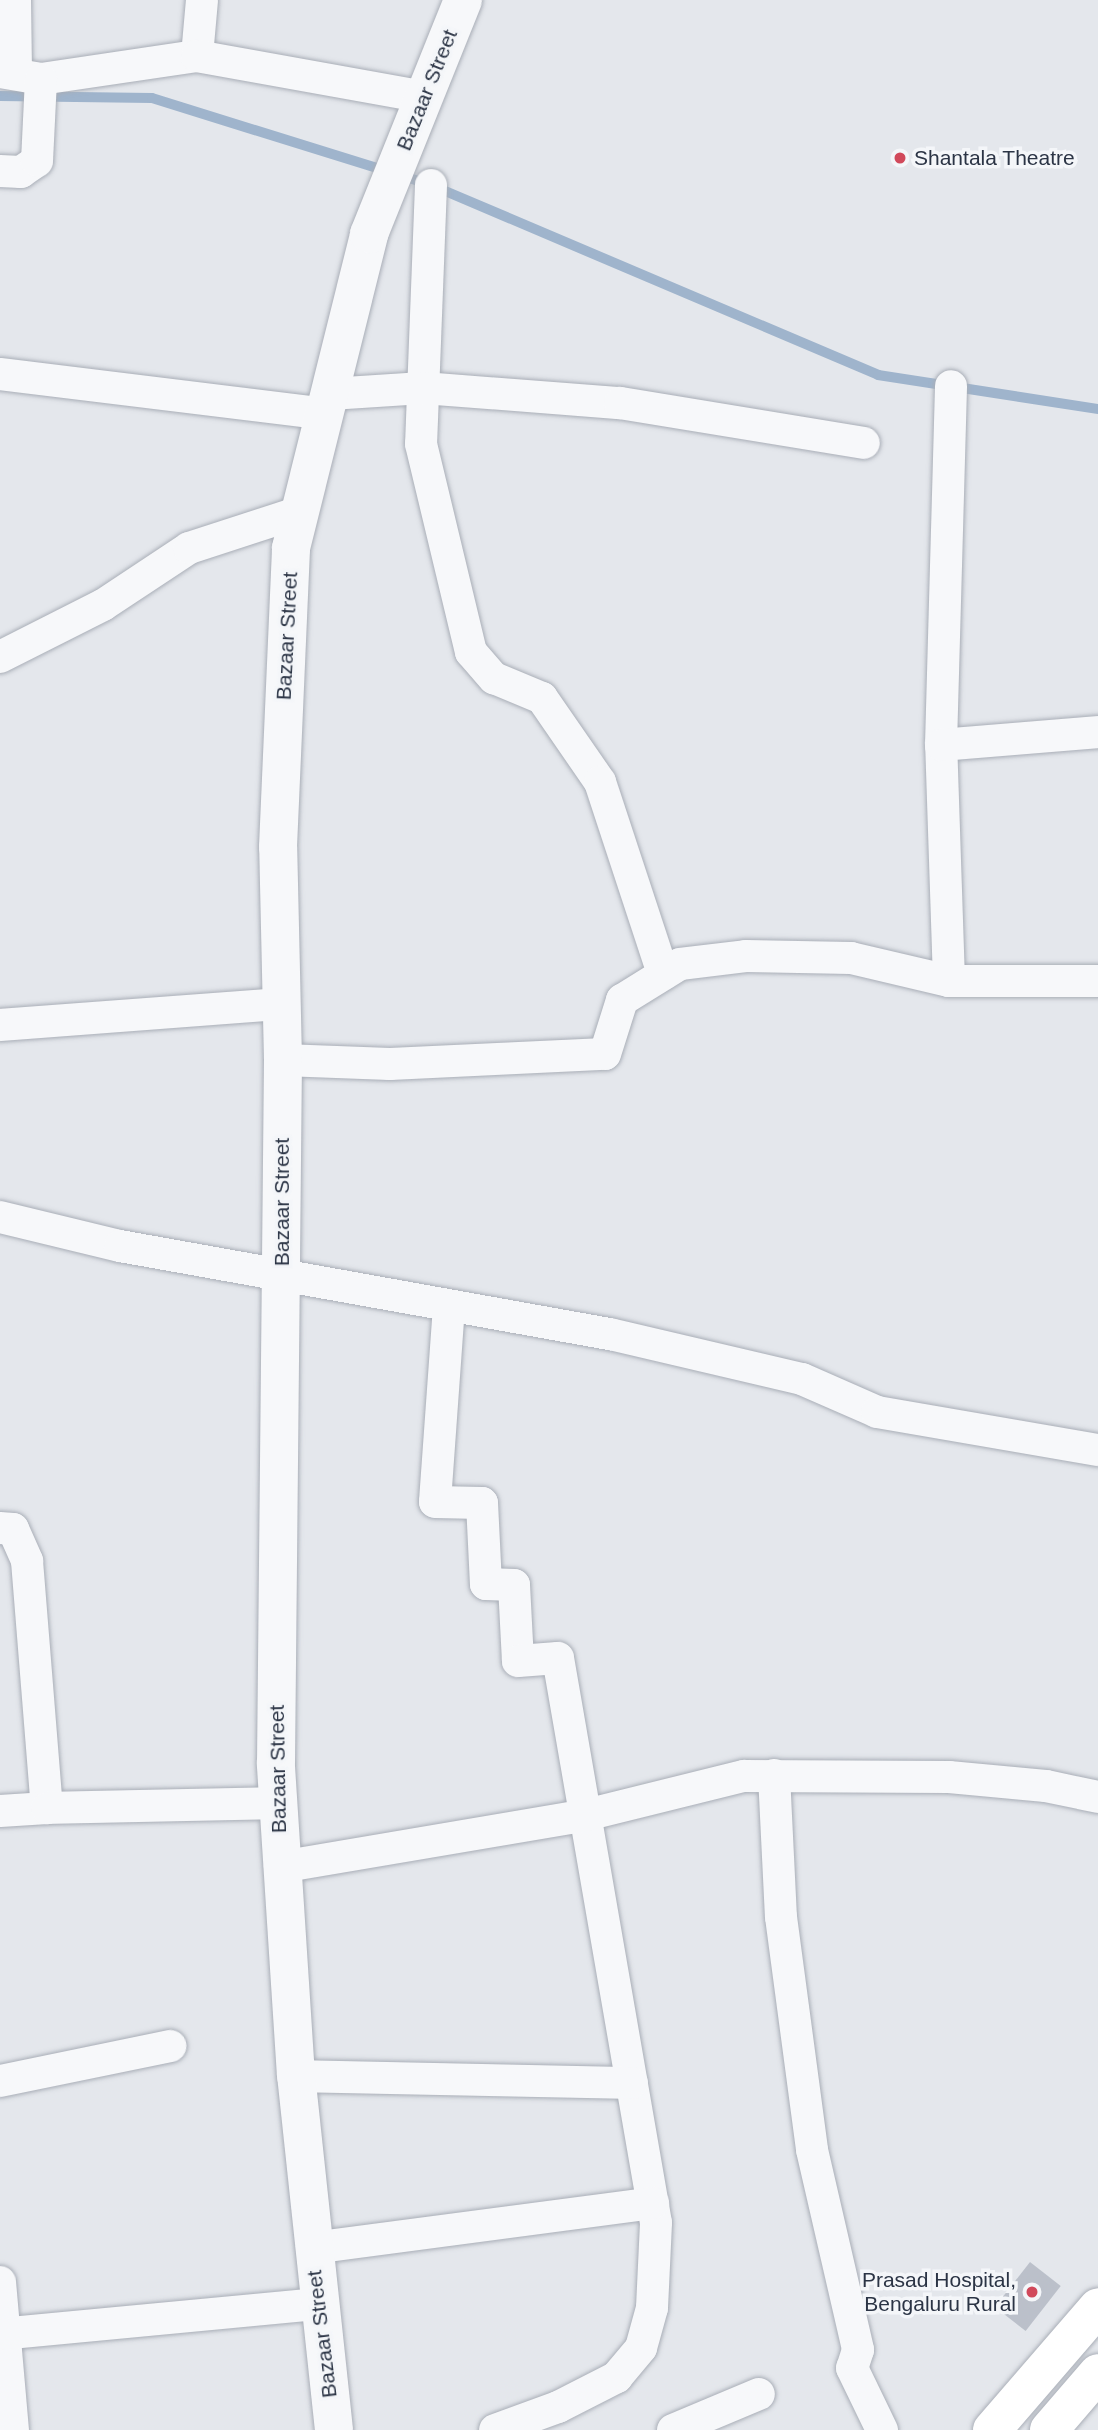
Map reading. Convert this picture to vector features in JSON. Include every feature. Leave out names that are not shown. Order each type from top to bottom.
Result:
[{"type":"main road","points":[[992,2430],[1098,2307]]},
{"type":"main road","points":[[1049,2430],[1098,2373]]},
{"type":"street","points":[[0,171],[32,169],[37,161],[38,129],[19,74],[15,0]]},
{"type":"street","points":[[197,56],[202,0]]},
{"type":"street","name":"Bazaar Street","points":[[334,2430],[312,2248],[296,2076],[280,1867],[278,1802],[283,1060],[278,847],[291,548],[369,234],[424,97],[456,2]]},
{"type":"street","points":[[19,74],[197,56],[424,97]]},
{"type":"street","points":[[431,185],[421,444],[471,652],[494,678],[542,698],[600,782],[663,974]]},
{"type":"street","points":[[0,374],[327,404],[423,388],[620,403],[864,443]]},
{"type":"street","points":[[949,982],[941,745],[951,386]]},
{"type":"street","points":[[0,657],[103,605],[189,548],[300,512]]},
{"type":"street","points":[[941,745],[1098,732]]},
{"type":"street","points":[[283,1060],[390,1064],[605,1054],[622,1000],[680,964],[746,956],[851,958],[949,982],[1098,981]]},
{"type":"street","points":[[0,1025],[282,1004]]},
{"type":"street","points":[[0,1216],[120,1245],[610,1334],[802,1379],[877,1412],[1098,1450]]},
{"type":"street","points":[[449,1306],[435,1502],[482,1503],[486,1584],[514,1585],[518,1661],[558,1658],[656,2224],[652,2308],[641,2348],[617,2377],[558,2407],[495,2430]]},
{"type":"street","points":[[0,1528],[13,1529],[27,1561],[47,1808]]},
{"type":"street","points":[[774,1775],[781,1917],[812,2150],[858,2350],[852,2368],[882,2430]]},
{"type":"street","points":[[280,1867],[586,1815],[744,1776],[949,1777],[1046,1786],[1098,1797]]},
{"type":"street","points":[[0,1811],[278,1802]]},
{"type":"street","points":[[0,2081],[170,2046]]},
{"type":"street","points":[[296,2076],[632,2083]]},
{"type":"street","points":[[312,2248],[653,2203]]},
{"type":"street","points":[[0,2282],[1,2334],[13,2430]]},
{"type":"street","points":[[1,2334],[319,2304]]},
{"type":"street","points":[[673,2430],[759,2394]]},
{"type":"building","points":[[1030,2262],[1061,2286],[1026,2331],[995,2307]]},
{"type":"waterway","points":[[0,96],[152,98],[431,185],[878,375],[1098,409]]},
{"type":"place","name":"Shantala Theatre","points":[[900,158]]},
{"type":"place","name":"Prasad Hospital, Bengaluru Rural","points":[[1032,2292]]}]
